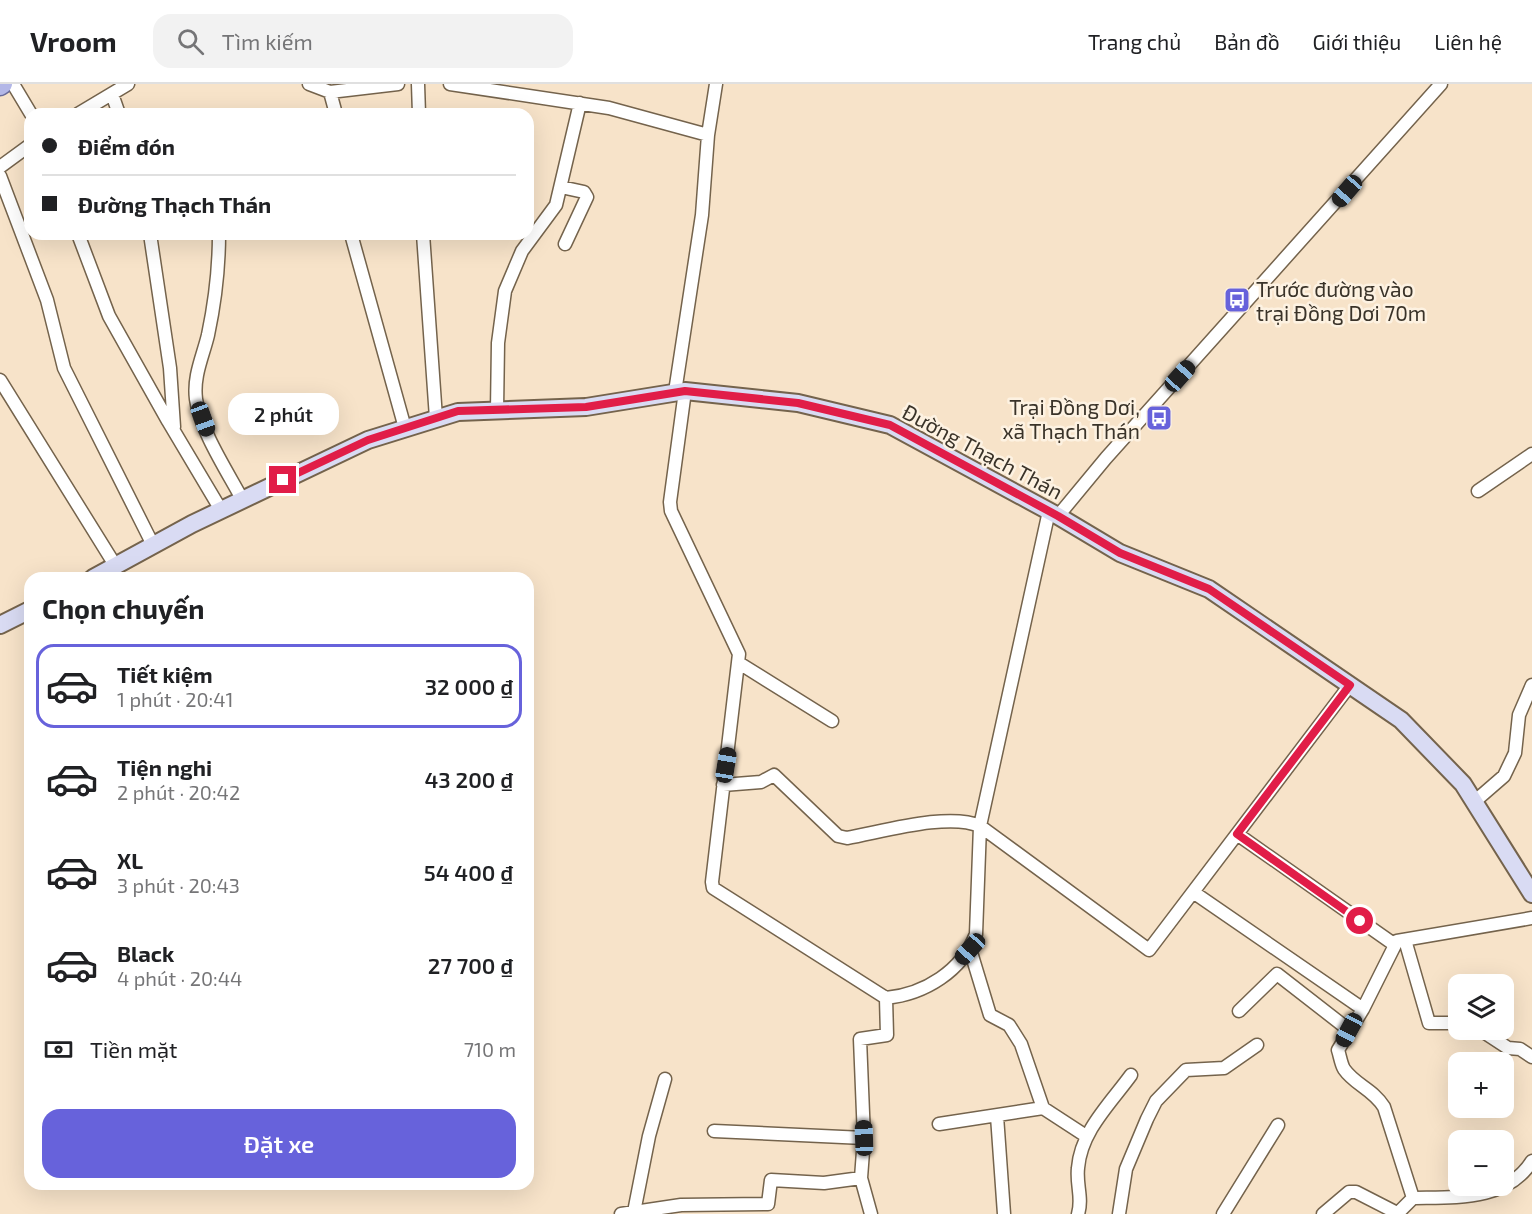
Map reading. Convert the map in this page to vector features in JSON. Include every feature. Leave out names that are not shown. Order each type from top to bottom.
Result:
[{"type":"street","points":[[13,84],[27,108]]},
{"type":"street","points":[[88,108],[128,84]]},
{"type":"street","points":[[309,84],[330,92],[398,84]]},
{"type":"street","points":[[418,84],[419,108]]},
{"type":"street","points":[[450,84],[609,108],[708,135]]},
{"type":"street","points":[[716,84],[708,135],[702,215],[680,392],[670,502],[671,511],[736,645],[739,663],[723,785],[713,888],[886,998],[904,996],[928,986],[950,971],[970,949],[976,934],[980,826],[1053,513],[1106,458],[1441,84]]},
{"type":"street","points":[[330,92],[334,108]]},
{"type":"street","points":[[112,94],[117,108]]},
{"type":"street","points":[[534,235],[556,205],[580,103]]},
{"type":"street","points":[[0,167],[24,149]]},
{"type":"street","points":[[0,176],[46,300],[64,368],[153,545]]},
{"type":"street","points":[[561,187],[584,192],[587,197],[565,244]]},
{"type":"street","points":[[80,240],[109,316],[221,510]]},
{"type":"street","points":[[151,240],[170,368],[174,431]]},
{"type":"street","points":[[219,240],[219,269],[207,337],[198,367],[196,400],[209,437],[242,499]]},
{"type":"street","points":[[353,240],[405,428]]},
{"type":"street","points":[[423,240],[436,418]]},
{"type":"street","points":[[497,410],[498,343],[505,291],[522,251],[530,240]]},
{"type":"street","points":[[0,380],[116,565]]},
{"type":"street","name":"Đường Thạch Thán","points":[[104,572],[242,499],[368,440],[458,411],[586,407],[680,392],[798,403],[890,425],[1053,513],[1120,553],[1209,589],[1401,720],[1463,784],[1532,894]]},
{"type":"street","points":[[1478,491],[1532,454]]},
{"type":"street","points":[[0,625],[24,613]]},
{"type":"street","points":[[739,663],[832,721]]},
{"type":"street","points":[[723,785],[761,782],[774,775],[838,836],[847,838],[960,820],[980,826],[1149,950],[1350,685]]},
{"type":"street","points":[[1474,802],[1504,776],[1515,753],[1519,715],[1532,685]]},
{"type":"street","points":[[1237,834],[1400,943],[1429,1023],[1448,1023]]},
{"type":"street","points":[[1193,892],[1363,1009]]},
{"type":"street","points":[[1400,943],[1532,918]]},
{"type":"street","points":[[1400,943],[1338,1050],[1344,1069],[1356,1082],[1376,1094],[1384,1107],[1413,1198]]},
{"type":"street","points":[[970,949],[990,1015],[1009,1025],[1021,1044],[1043,1108],[1086,1136]]},
{"type":"street","points":[[1239,1011],[1276,974],[1349,1030]]},
{"type":"street","points":[[871,1214],[861,1178],[864,1138],[860,1039],[887,1035],[886,998]]},
{"type":"street","points":[[1496,1040],[1508,1048],[1520,1049],[1532,1058]]},
{"type":"street","points":[[1119,1214],[1126,1169],[1156,1101],[1186,1070],[1224,1068],[1257,1045]]},
{"type":"street","points":[[1078,1214],[1082,1202],[1078,1169],[1086,1136],[1131,1075]]},
{"type":"street","points":[[634,1212],[649,1136],[665,1079]]},
{"type":"street","points":[[939,1124],[1043,1108]]},
{"type":"street","points":[[997,1116],[1004,1214]]},
{"type":"street","points":[[1223,1214],[1278,1125]]},
{"type":"street","points":[[714,1131],[864,1138]]},
{"type":"street","points":[[1323,1214],[1349,1191],[1356,1192],[1398,1213],[1413,1198],[1479,1195],[1520,1178],[1532,1161]]},
{"type":"street","points":[[621,1214],[681,1205],[768,1204],[771,1180],[824,1184],[861,1178]]},
{"type":"place","name":"Trước đường vào trại Đồng Dơi 70m","points":[[1237,300]]},
{"type":"place","name":"Trại Đồng Dơi, xã Thạch Thán","points":[[1159,418]]},
{"type":"route","points":[[283,480],[368,440],[458,411],[586,407],[685,391],[798,403],[890,425],[1058,516],[1120,553],[1209,589],[1350,685],[1237,834],[1360,921]]}]
